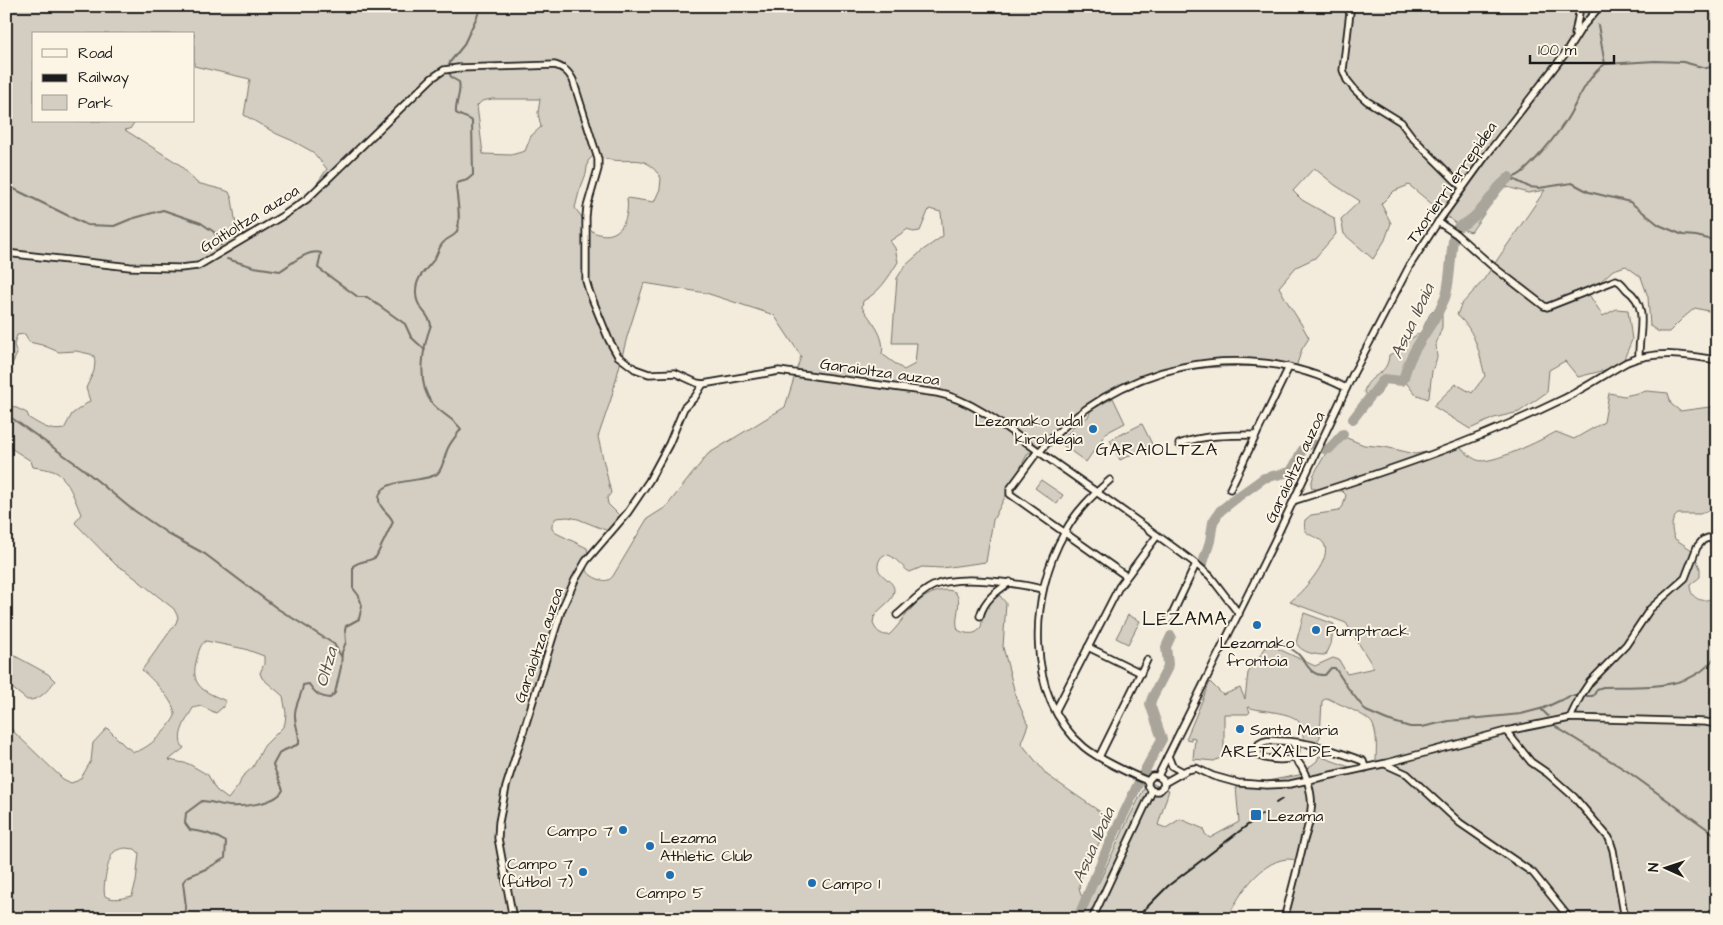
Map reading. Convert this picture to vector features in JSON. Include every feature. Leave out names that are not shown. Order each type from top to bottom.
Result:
[{"type":"street","points":[[1345,6],[1350,12],[1343,70],[1347,80],[1367,101],[1401,122],[1413,138],[1462,187]]},
{"type":"street","points":[[1573,41],[1579,13],[1578,6]]},
{"type":"street","name":"Txorierri errepidea","points":[[1346,388],[1396,289],[1438,222],[1462,187],[1600,6]]},
{"type":"street","points":[[1579,13],[1585,17],[1591,16]]},
{"type":"street","name":"Garaioltza auzoa","points":[[458,68],[555,65],[564,68],[569,73],[598,159],[598,169],[586,217],[585,267],[589,291],[609,340],[618,356],[635,369],[649,374],[675,373],[697,384],[779,372],[948,395],[965,401],[1097,492],[1196,564],[1210,576],[1239,614]]},
{"type":"street","name":"Goitioltza auzoa","points":[[6,253],[130,267],[180,268],[198,266],[301,204],[432,78],[444,70],[458,68]]},
{"type":"street","points":[[1438,222],[1456,234],[1505,276],[1547,307],[1616,280],[1620,281],[1626,289],[1633,293],[1642,315],[1639,357]]},
{"type":"street","points":[[1293,501],[1464,443],[1563,400],[1627,362],[1639,357],[1655,354],[1717,360]]},
{"type":"street","points":[[1126,576],[1009,492],[1026,465],[1071,419],[1094,402],[1120,389],[1153,374],[1177,367],[1223,362],[1257,362],[1289,367],[1324,378],[1346,388]]},
{"type":"street","points":[[1230,489],[1289,367]]},
{"type":"street","name":"Garaioltza auzoa","points":[[513,919],[498,838],[498,822],[506,787],[561,611],[586,561],[628,512],[649,481],[669,444],[684,408],[703,384]]},
{"type":"street","name":"Garaioltza auzoa","points":[[1158,776],[1239,614],[1346,388]]},
{"type":"street","points":[[1178,444],[1206,437],[1256,435]]},
{"type":"street","points":[[1110,480],[1078,513],[1064,532],[1047,571],[1042,589],[1038,630],[1039,650],[1044,677],[1051,699],[1072,735],[1084,747],[1148,781]]},
{"type":"street","points":[[1056,710],[1126,576],[1157,536]]},
{"type":"street","points":[[1570,718],[1590,682],[1626,645],[1650,609],[1685,578],[1697,547],[1703,540],[1708,538],[1717,540]]},
{"type":"street","points":[[1167,621],[1171,617],[1196,564]]},
{"type":"street","points":[[897,615],[931,587],[938,584],[974,581],[1010,582],[1042,589]]},
{"type":"street","points":[[980,616],[983,607],[990,598],[1010,582]]},
{"type":"street","points":[[1088,647],[1141,673]]},
{"type":"street","points":[[1099,756],[1148,660]]},
{"type":"street","points":[[1051,699],[1062,698]]},
{"type":"street","points":[[1152,791],[1159,791],[1164,783],[1196,768],[1226,780],[1249,784],[1279,785],[1385,764],[1506,731],[1570,718],[1705,722],[1715,724],[1717,711]]},
{"type":"street","points":[[1506,731],[1531,762],[1547,773],[1574,797],[1609,838],[1613,850],[1625,919]]},
{"type":"street","points":[[1292,742],[1296,746],[1296,753],[1293,758],[1288,760],[1264,758],[1260,756],[1258,751],[1258,744],[1264,741],[1303,742],[1363,761],[1365,767]]},
{"type":"street","points":[[1168,756],[1172,766],[1184,772]]},
{"type":"street","points":[[1284,919],[1311,810],[1310,794],[1302,766],[1299,761],[1293,758]]},
{"type":"street","points":[[1385,764],[1407,774],[1460,824],[1533,873],[1570,919]]},
{"type":"street","points":[[1152,791],[1148,786],[1148,781],[1152,776],[1158,776],[1164,783]]},
{"type":"street","points":[[1092,919],[1152,791]]},
{"type":"green space","points":[[6,6],[1717,6],[1717,313],[1695,308],[1669,332],[1659,332],[1650,326],[1648,297],[1641,277],[1626,266],[1613,270],[1588,293],[1603,316],[1616,309],[1628,310],[1632,340],[1621,366],[1578,377],[1565,361],[1549,370],[1547,392],[1519,412],[1494,418],[1470,429],[1433,406],[1456,384],[1472,393],[1485,376],[1473,335],[1457,315],[1461,305],[1482,282],[1545,190],[1528,193],[1504,186],[1471,232],[1458,228],[1455,223],[1409,185],[1394,191],[1381,204],[1391,223],[1385,240],[1373,259],[1344,234],[1341,219],[1360,201],[1335,185],[1314,168],[1293,191],[1302,200],[1334,218],[1336,234],[1315,258],[1296,267],[1279,287],[1309,338],[1302,349],[1295,370],[1236,366],[1174,372],[1143,379],[1114,390],[1088,403],[1065,421],[1041,451],[1028,453],[993,520],[986,562],[942,568],[922,567],[910,572],[890,556],[882,556],[878,566],[879,571],[891,583],[894,591],[890,600],[876,614],[873,623],[875,628],[883,635],[889,635],[920,600],[935,592],[947,590],[955,592],[958,596],[958,630],[974,633],[980,629],[983,607],[995,590],[1006,603],[1003,647],[1016,697],[1028,725],[1021,743],[1047,775],[1109,818],[1099,844],[1083,872],[1079,886],[1083,898],[1087,898],[1099,882],[1148,781],[1169,790],[1158,825],[1166,828],[1180,819],[1204,829],[1205,834],[1210,838],[1239,822],[1236,787],[1299,775],[1317,761],[1319,756],[1366,773],[1376,764],[1376,734],[1373,725],[1366,717],[1327,698],[1322,701],[1320,737],[1314,745],[1305,741],[1300,724],[1295,718],[1248,707],[1250,712],[1248,714],[1224,714],[1224,756],[1214,761],[1193,759],[1195,738],[1191,737],[1191,740],[1186,739],[1210,682],[1223,695],[1240,688],[1245,699],[1248,673],[1268,644],[1315,666],[1333,658],[1339,660],[1347,674],[1374,668],[1346,623],[1290,602],[1314,577],[1323,561],[1325,553],[1323,542],[1306,531],[1305,520],[1311,515],[1339,511],[1343,506],[1346,495],[1342,491],[1322,491],[1312,488],[1311,485],[1314,474],[1327,451],[1342,436],[1364,445],[1385,447],[1415,454],[1456,444],[1474,459],[1484,461],[1504,456],[1556,432],[1574,439],[1604,422],[1609,393],[1624,396],[1647,391],[1668,393],[1671,404],[1680,411],[1717,406],[1717,507],[1700,514],[1678,514],[1675,516],[1672,525],[1675,539],[1692,550],[1700,568],[1700,577],[1690,585],[1693,595],[1700,600],[1704,600],[1717,594],[1717,919],[1639,919],[1633,915],[1624,919],[1287,919],[1299,861],[1288,859],[1277,861],[1266,867],[1256,876],[1239,898],[1228,919],[6,919],[6,722],[63,779],[71,783],[81,778],[91,761],[93,743],[107,728],[134,752],[152,743],[175,716],[172,704],[168,698],[142,670],[176,623],[178,617],[174,609],[116,565],[75,523],[81,514],[63,478],[53,471],[33,467],[31,461],[6,445],[6,403],[27,413],[29,418],[46,427],[54,430],[64,429],[72,414],[90,401],[86,388],[94,371],[94,356],[76,351],[59,352],[29,342],[25,334],[17,335],[14,345],[17,354],[12,364],[6,365]],"holes":[[[32,32],[195,32],[195,66],[250,79],[244,115],[313,152],[327,169],[311,192],[293,208],[249,231],[239,231],[229,192],[197,183],[179,164],[125,130],[130,129],[134,122],[32,122]],[[492,99],[540,99],[538,113],[541,127],[531,136],[525,151],[511,155],[483,154],[477,106],[482,101]],[[593,156],[609,160],[640,161],[650,165],[661,178],[660,189],[654,202],[627,198],[627,214],[621,227],[616,232],[610,234],[602,235],[593,232],[575,208],[586,174],[588,161]],[[929,209],[941,212],[943,236],[905,266],[897,278],[892,343],[917,343],[915,364],[904,370],[882,354],[883,347],[880,335],[862,307],[863,301],[879,289],[898,262],[895,248],[890,241],[908,229],[913,232],[920,231]],[[644,283],[706,293],[774,315],[801,356],[785,407],[708,454],[666,507],[647,519],[613,576],[605,581],[588,573],[586,566],[587,548],[556,533],[552,529],[552,524],[556,518],[568,517],[608,531],[621,517],[608,504],[607,498],[611,493],[598,437],[611,399],[627,337]],[[206,641],[245,649],[264,656],[264,664],[260,673],[262,678],[283,696],[286,713],[285,723],[282,728],[264,746],[253,767],[242,777],[239,785],[228,799],[216,790],[208,775],[189,764],[169,760],[184,748],[181,744],[181,733],[193,708],[201,706],[216,713],[223,707],[226,701],[205,690],[197,681],[195,667],[199,650]],[[125,848],[135,849],[139,853],[136,882],[132,896],[118,899],[105,896],[106,873],[112,855],[115,851]]]},
{"type":"green space","points":[[1440,304],[1442,327],[1436,344],[1437,358],[1432,371],[1428,399],[1415,394],[1404,380],[1400,382],[1386,380],[1379,395],[1369,398],[1364,392],[1369,381],[1382,371],[1388,362],[1389,355],[1401,349],[1409,340],[1421,332],[1430,314]]},
{"type":"green space","name":"Lezamako udal kiroldegia","points":[[1113,398],[1125,423],[1106,433],[1086,462],[1060,443],[1075,425],[1088,417],[1091,410]]},
{"type":"green space","points":[[1142,424],[1152,444],[1120,460],[1110,440]]},
{"type":"green space","points":[[1041,480],[1063,495],[1057,504],[1035,488]]},
{"type":"green space","name":"Pumptrack","points":[[1304,613],[1334,624],[1331,644],[1326,655],[1305,651],[1296,643]]},
{"type":"green space","points":[[1128,615],[1140,621],[1128,644],[1116,638]]},
{"type":"green space","points":[[6,651],[48,674],[55,681],[40,697],[27,700],[6,683]]},
{"type":"waterway","points":[[449,67],[450,62],[463,46],[482,6]]},
{"type":"waterway","points":[[1513,177],[1524,171],[1550,142],[1565,122],[1587,83],[1598,69],[1605,64],[1598,25]]},
{"type":"waterway","points":[[1605,64],[1655,61],[1683,62],[1706,68],[1717,66]]},
{"type":"waterway","name":"Oltza","points":[[185,919],[186,907],[183,882],[187,877],[225,858],[226,842],[217,837],[190,830],[185,823],[186,813],[202,801],[229,806],[259,804],[274,799],[283,790],[273,765],[280,752],[299,744],[295,712],[303,685],[309,684],[313,690],[323,697],[330,698],[335,693],[341,667],[342,652],[346,642],[346,626],[359,619],[362,606],[359,596],[353,588],[353,566],[376,557],[393,522],[379,503],[380,492],[394,484],[438,473],[442,467],[449,445],[461,429],[439,410],[427,395],[422,365],[431,325],[416,297],[416,286],[420,277],[435,258],[441,245],[455,234],[458,229],[457,183],[467,180],[473,175],[472,121],[456,113],[460,86],[459,82],[452,78],[449,73]]},
{"type":"waterway","points":[[1509,177],[1529,187],[1539,188],[1572,183],[1589,192],[1630,202],[1659,225],[1683,235],[1717,241]]},
{"type":"waterway","name":"Asua Ibaia","points":[[1458,227],[1476,215],[1509,177]]},
{"type":"waterway","points":[[6,185],[87,225],[114,226],[163,210],[201,223],[214,232],[221,245]]},
{"type":"waterway","name":"Asua Ibaia","points":[[1353,419],[1384,379],[1402,381],[1404,378],[1411,357],[1445,298],[1454,235]]},
{"type":"waterway","points":[[227,259],[254,267],[280,271],[305,255],[316,252],[321,253],[318,268],[358,297],[367,297],[405,324],[411,337],[425,350]]},
{"type":"waterway","points":[[6,414],[82,468],[129,507],[170,535],[205,554],[278,609],[334,644],[341,656]]},
{"type":"waterway","name":"Asua Ibaia","points":[[1324,449],[1329,449],[1343,434]]},
{"type":"waterway","name":"Asua Ibaia","points":[[1203,563],[1210,541],[1213,522],[1220,511],[1264,478],[1290,472],[1302,451],[1308,445],[1313,444]]},
{"type":"waterway","name":"Asua Ibaia","points":[[1144,772],[1162,739],[1150,704],[1167,669],[1166,647],[1171,636]]},
{"type":"waterway","points":[[1276,639],[1297,653],[1315,673],[1325,675],[1331,668],[1335,668],[1366,711],[1410,727],[1521,714],[1544,708],[1570,696],[1592,696],[1597,689],[1603,687],[1648,686],[1678,682],[1692,677],[1704,669],[1714,658],[1717,658]]},
{"type":"waterway","points":[[1541,709],[1548,716]]},
{"type":"waterway","points":[[1556,727],[1627,771],[1717,836]]},
{"type":"waterway","name":"Asua Ibaia","points":[[1078,918],[1106,851],[1138,784]]},
{"type":"railway","points":[[1276,803],[1282,799]]},
{"type":"railway","points":[[1135,919],[1168,886],[1262,814]]},
{"type":"place","name":"Lezamako udal kiroldegia","points":[[1093,429]]},
{"type":"place","name":"Lezamako frontoia","points":[[1257,625]]},
{"type":"place","name":"Pumptrack","points":[[1316,630]]},
{"type":"place","name":"Santa Maria","points":[[1240,729]]},
{"type":"place","name":"Lezama","points":[[1256,815]]},
{"type":"place","name":"Campo 7","points":[[623,830]]},
{"type":"place","name":"Lezama Athletic Club","points":[[650,846]]},
{"type":"place","name":"Campo 7 (fútbol 7)","points":[[583,872]]},
{"type":"place","name":"Campo 5","points":[[670,875]]},
{"type":"place","name":"Campo 1","points":[[812,883]]},
{"type":"district","name":"GARAIOLTZA","points":[[1157,449]]},
{"type":"district","name":"LEZAMA","points":[[1185,618]]},
{"type":"district","name":"ARETXALDE","points":[[1277,751]]}]
